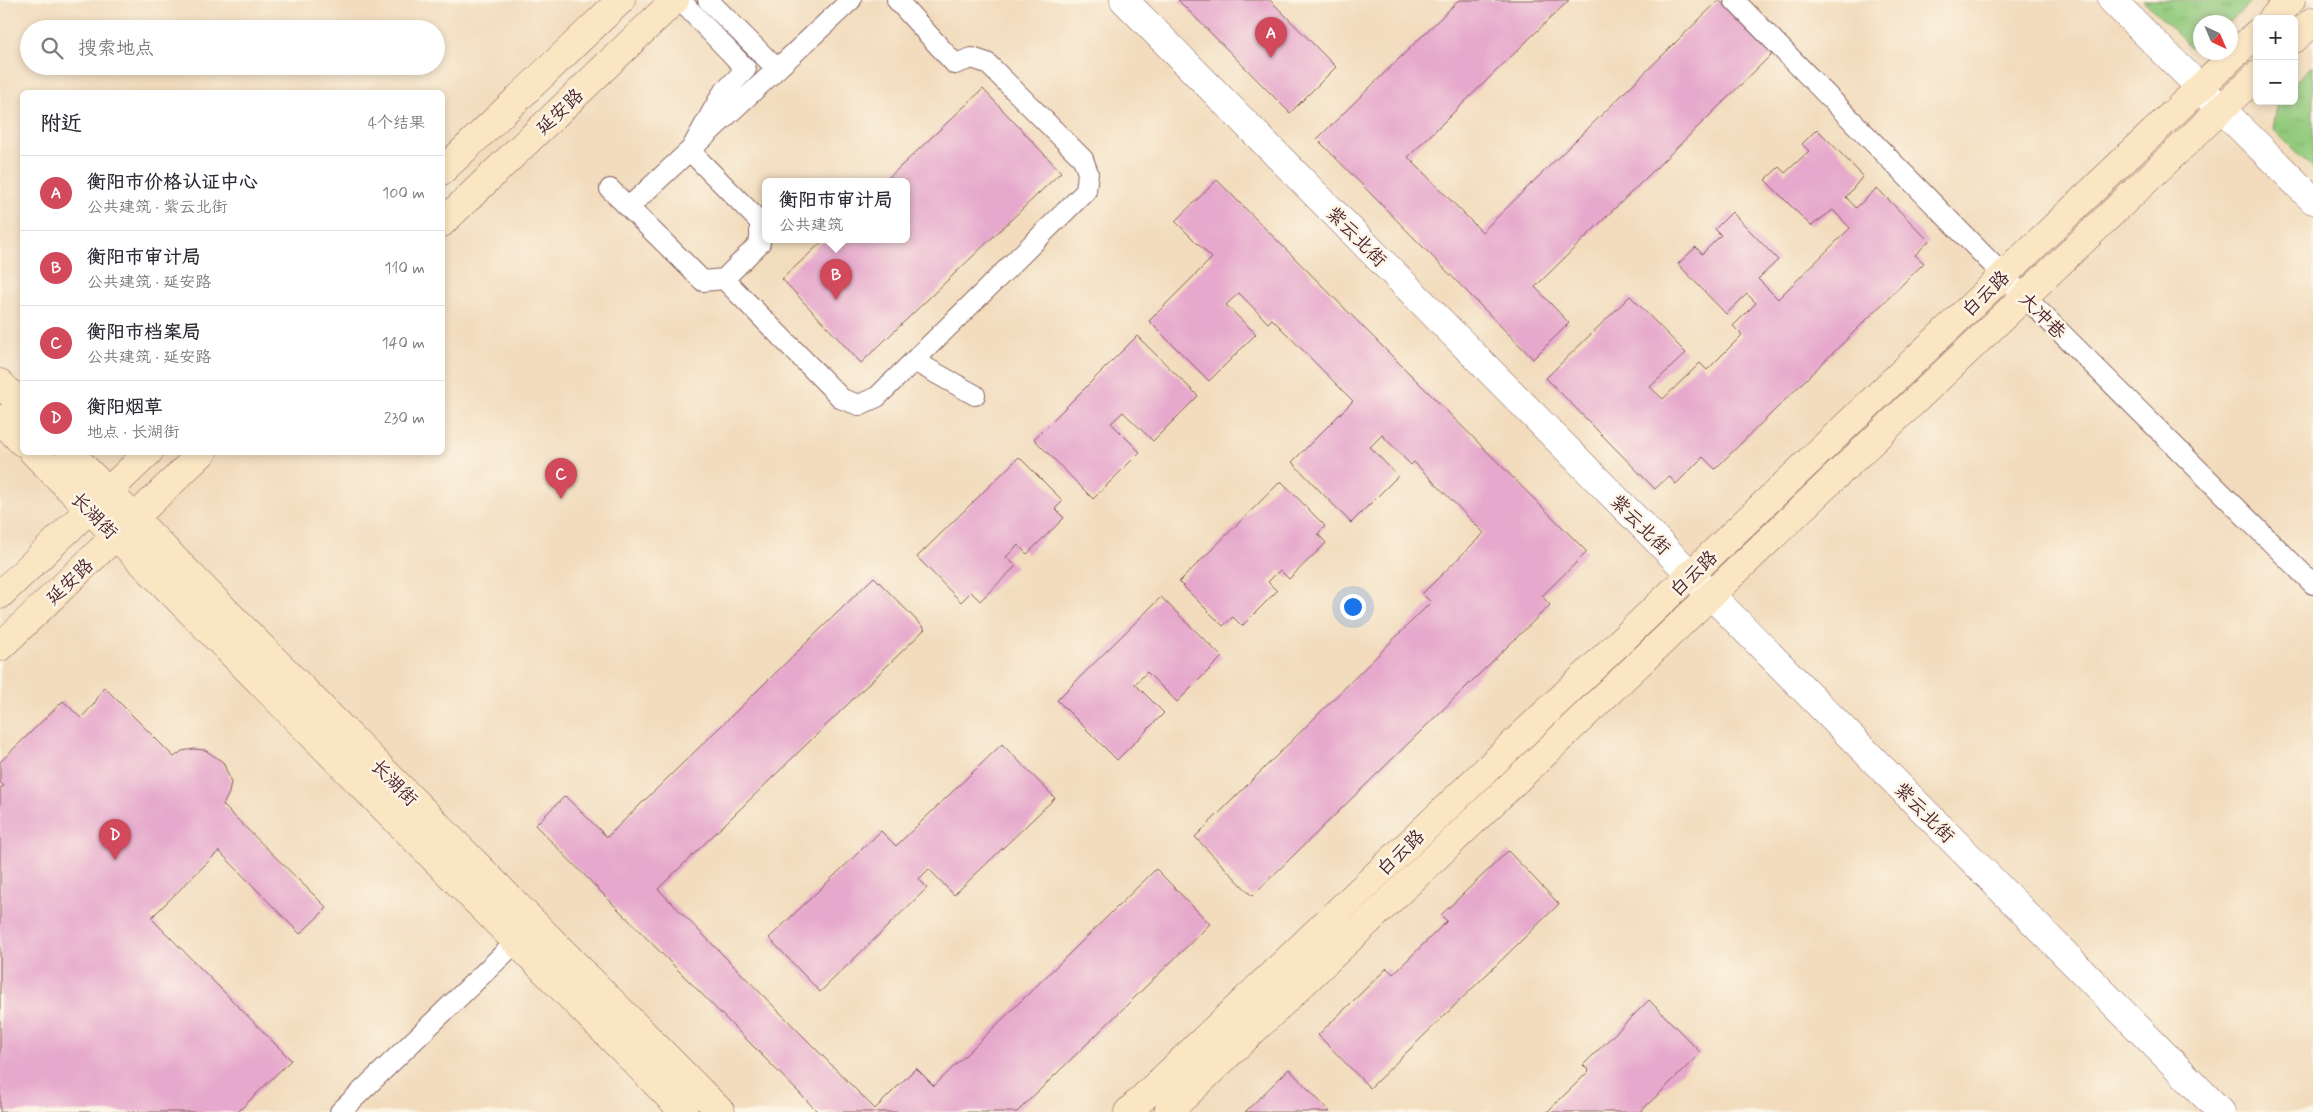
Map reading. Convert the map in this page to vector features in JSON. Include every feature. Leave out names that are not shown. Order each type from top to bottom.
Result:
[{"type":"street","name":"延安路","points":[[445,168],[621,0]]},
{"type":"street","name":"延安路","points":[[445,220],[675,0]]},
{"type":"street","points":[[2112,0],[2313,200]]},
{"type":"street","points":[[2276,15],[2291,0]]},
{"type":"street","name":"紫云北街","points":[[1134,3],[1710,594],[2221,1112]]},
{"type":"street","points":[[2298,35],[2313,21]]},
{"type":"street","name":"白云路","points":[[1128,1112],[2253,37]]},
{"type":"street","name":"白云路","points":[[1168,1112],[2253,79]]},
{"type":"street","points":[[0,383],[20,404]]},
{"type":"street","points":[[0,419],[20,440]]},
{"type":"street","name":"长湖街","points":[[37,455],[98,501],[721,1112]]},
{"type":"street","name":"长湖街","points":[[71,455],[98,501]]},
{"type":"street","name":"延安路","points":[[0,595],[145,455]]},
{"type":"street","name":"延安路","points":[[0,647],[200,455]]},
{"type":"street","name":"长湖街","points":[[125,527],[516,942],[684,1112]]},
{"type":"lane","points":[[680,0],[746,69],[722,94],[690,150]]},
{"type":"lane","points":[[708,0],[776,69]]},
{"type":"lane","points":[[629,208],[851,0]]},
{"type":"lane","points":[[724,279],[842,399],[859,405],[877,397],[1086,191],[1088,174],[1082,159],[987,63],[972,58],[955,64],[898,0]]},
{"type":"lane","name":"大冲巷","points":[[1734,0],[2003,275],[2313,584]]},
{"type":"lane","points":[[610,189],[702,281],[724,279],[760,243],[760,222],[690,150]]},
{"type":"lane","points":[[914,361],[975,395]]},
{"type":"lane","points":[[340,1112],[516,942]]},
{"type":"green space","points":[[2143,0],[2253,0],[2237,15],[2193,15],[2193,46],[2190,47]]},
{"type":"green space","points":[[2313,65],[2313,169],[2273,129],[2277,105],[2298,105],[2298,79]]},
{"type":"building","points":[[1178,0],[1270,0],[1336,67],[1290,113]]},
{"type":"building","points":[[1459,0],[1569,0],[1408,157],[1482,232],[1719,0],[1772,54],[1535,287],[1569,323],[1533,359],[1317,139]]},
{"type":"building","points":[[983,89],[1061,172],[861,363],[782,279],[821,243],[910,243],[910,178],[888,178]]},
{"type":"building","points":[[1817,129],[1863,176],[1846,197],[1856,208],[1877,188],[1929,241],[1915,255],[1924,263],[1715,469],[1703,457],[1676,484],[1669,476],[1655,489],[1546,378],[1630,296],[1686,353],[1650,387],[1663,399],[1700,363],[1707,370],[1742,335],[1733,326],[1756,303],[1747,294],[1726,314],[1678,264],[1696,247],[1702,254],[1721,235],[1715,229],[1732,212],[1778,260],[1758,279],[1778,299],[1850,228],[1833,210],[1811,226],[1765,180],[1779,167],[1785,173],[1809,151],[1802,144]]},
{"type":"building","points":[[1217,180],[1587,552],[1542,596],[1550,605],[1252,896],[1195,837],[1431,602],[1422,594],[1484,533],[1414,462],[1411,465],[1382,435],[1370,447],[1398,476],[1351,523],[1292,462],[1353,401],[1272,319],[1268,323],[1239,293],[1226,305],[1256,334],[1209,381],[1149,321],[1212,258],[1175,221]]},
{"type":"building","points":[[1137,336],[1198,396],[1153,441],[1123,412],[1111,423],[1140,452],[1093,499],[1034,439]]},
{"type":"building","points":[[1019,457],[1063,501],[1055,509],[1064,518],[1027,554],[1018,545],[1006,557],[1016,566],[980,601],[971,592],[961,602],[917,557]]},
{"type":"building","points":[[1281,481],[1325,526],[1318,534],[1326,543],[1289,579],[1280,570],[1268,582],[1277,591],[1242,626],[1233,617],[1223,626],[1179,582]]},
{"type":"building","points":[[874,577],[925,629],[658,889],[875,1109],[916,1068],[934,1086],[1156,869],[1210,924],[1017,1112],[818,1112],[535,825],[565,796],[607,837]]},
{"type":"building","points":[[1161,597],[1222,657],[1177,702],[1147,672],[1135,684],[1164,713],[1117,760],[1057,700]]},
{"type":"building","points":[[104,687],[174,757],[182,751],[205,750],[223,762],[231,782],[229,793],[223,805],[327,908],[300,934],[219,851],[151,918],[291,1060],[238,1112],[0,1112],[0,788],[4,786],[0,782],[0,762],[63,701],[81,718],[94,704]]},
{"type":"building","points":[[1002,744],[1055,798],[954,895],[929,869],[919,879],[927,888],[820,992],[769,938],[881,831],[896,846]]},
{"type":"building","points":[[1508,851],[1559,904],[1370,1088],[1318,1035],[1387,968],[1393,974],[1447,921],[1441,915]]},
{"type":"building","points":[[1649,1000],[1701,1053],[1640,1112],[1547,1112],[1589,1071],[1583,1065]]},
{"type":"building","points":[[1289,1069],[1330,1112],[1245,1112]]},
{"type":"place","name":"衡阳市价格认证中心","points":[[1271,58]]},
{"type":"place","name":"衡阳市审计局","points":[[836,300]]},
{"type":"place","name":"衡阳市档案局","points":[[561,499]]},
{"type":"place","name":"衡阳烟草","points":[[115,860]]}]
